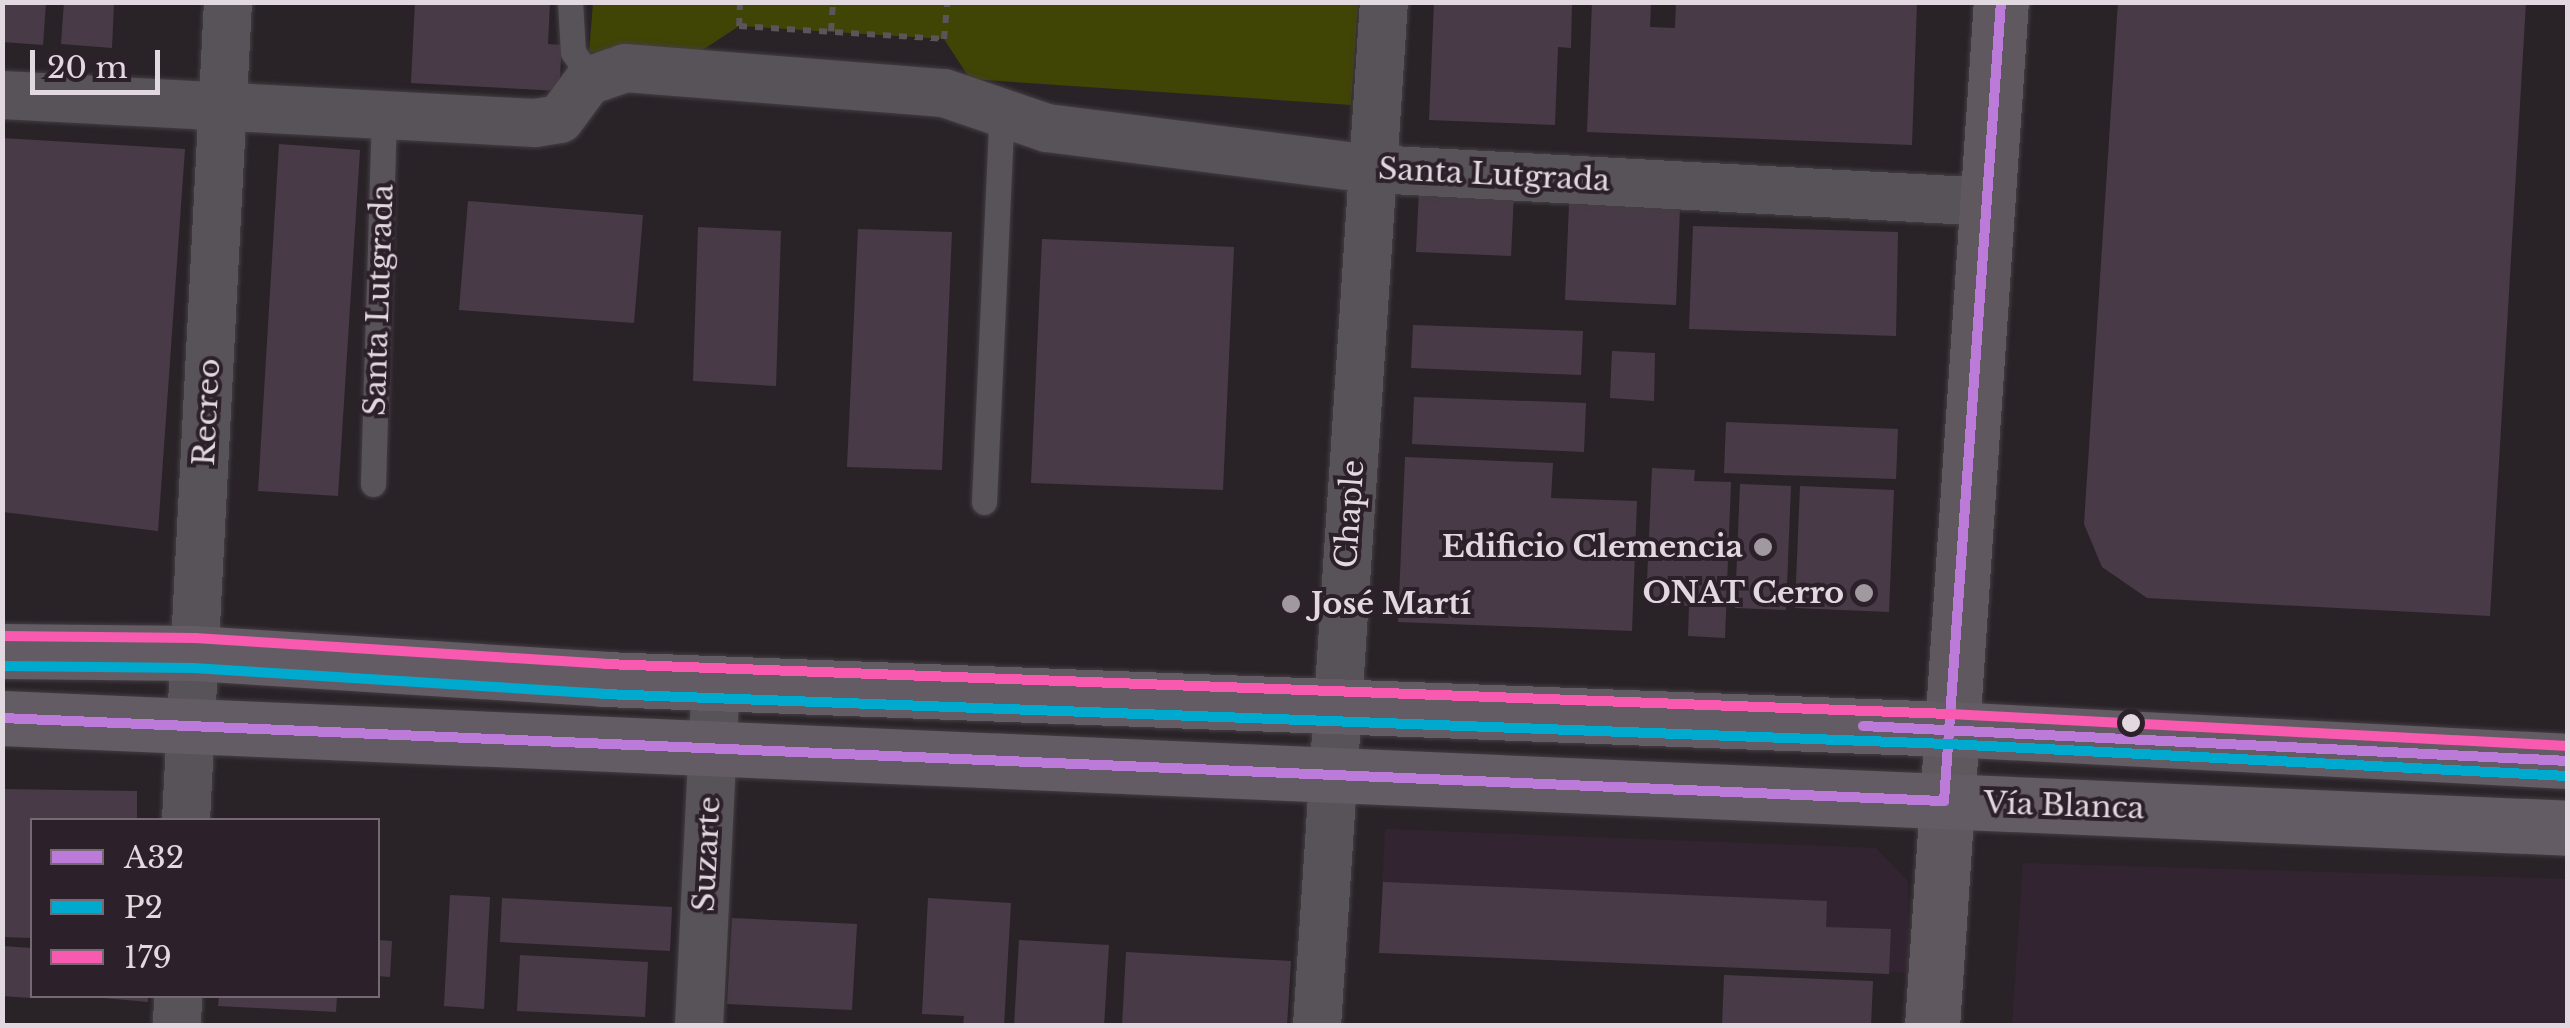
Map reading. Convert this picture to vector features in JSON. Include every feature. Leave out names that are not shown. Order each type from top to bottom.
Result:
[{"type":"main road","points":[[2,651],[194,654],[716,682],[1949,729],[2568,761]]},
{"type":"main road","name":"Vía Blanca","points":[[2,718],[190,721],[712,753],[1331,774],[2568,828]]},
{"type":"street","name":"Recreo","points":[[186,818],[228,2]]},
{"type":"street","name":"Chaple","points":[[1317,1026],[1384,2]]},
{"type":"street","points":[[1932,1026],[1944,801],[2002,2]]},
{"type":"street","name":"Santa Lutgrada","points":[[603,72],[626,68],[944,93],[1046,128],[1373,170],[1990,202]]},
{"type":"street","points":[[2,95],[384,117],[560,119],[603,72]]},
{"type":"street","name":"Suzarte","points":[[699,1026],[716,682]]},
{"type":"street","points":[[177,1026],[178,998]]},
{"type":"lane","points":[[570,2],[573,52],[582,65],[603,72]]},
{"type":"lane","points":[[984,502],[1002,113]]},
{"type":"lane","name":"Santa Lutgrada","points":[[373,484],[384,117]]},
{"type":"path","points":[[740,2],[739,26],[944,39],[947,2]]},
{"type":"shaded area","points":[[593,3],[1358,3],[1351,105],[970,79],[944,39],[739,26],[689,59],[589,52]]},
{"type":"shaded area","points":[[1385,829],[1876,848],[1908,881],[1908,973],[1379,953]]},
{"type":"shaded area","points":[[2023,863],[2567,879],[2567,1025],[2012,1025]]},
{"type":"building","points":[[2,2],[46,2],[43,45],[2,42]]},
{"type":"building","points":[[64,2],[114,2],[112,48],[61,44]]},
{"type":"building","points":[[415,2],[550,2],[548,44],[562,45],[559,91],[411,83]]},
{"type":"building","points":[[1434,2],[1572,2],[1571,48],[1558,47],[1555,125],[1429,120]]},
{"type":"building","points":[[1592,2],[1651,2],[1650,27],[1675,28],[1676,2],[1917,2],[1912,145],[1587,132]]},
{"type":"building","points":[[2118,2],[2526,2],[2490,616],[2147,598],[2102,567],[2084,524]]},
{"type":"building","points":[[2,138],[185,149],[158,531],[3,512]]},
{"type":"building","points":[[279,144],[360,150],[338,496],[258,491]]},
{"type":"building","points":[[1419,190],[1514,194],[1511,256],[1416,252]]},
{"type":"building","points":[[468,201],[643,215],[634,323],[459,310]]},
{"type":"building","points":[[1569,204],[1680,208],[1676,305],[1565,300]]},
{"type":"building","points":[[1693,226],[1898,232],[1896,336],[1689,329]]},
{"type":"building","points":[[698,227],[781,231],[776,386],[693,381]]},
{"type":"building","points":[[858,229],[952,232],[942,470],[847,467]]},
{"type":"building","points":[[1042,239],[1234,247],[1223,490],[1031,483]]},
{"type":"building","points":[[1413,325],[1583,331],[1581,375],[1411,368]]},
{"type":"building","points":[[1612,351],[1655,353],[1654,401],[1610,398]]},
{"type":"building","points":[[1414,397],[1586,403],[1584,452],[1412,444]]},
{"type":"building","points":[[1726,422],[1898,429],[1896,479],[1724,473]]},
{"type":"building","points":[[1405,457],[1553,463],[1551,498],[1637,501],[1632,631],[1398,622]]},
{"type":"building","points":[[1652,468],[1695,470],[1694,481],[1731,482],[1725,638],[1688,636],[1689,606],[1646,604]]},
{"type":"building","name":"Edificio Clemencia","points":[[1740,484],[1791,486],[1786,610],[1735,608]]},
{"type":"building","points":[[1800,486],[1894,490],[1889,612],[1795,608]]},
{"type":"building","points":[[2,789],[137,791],[137,818],[30,818],[30,938],[2,937]]},
{"type":"building","points":[[1383,882],[1827,901],[1826,927],[1891,929],[1889,974],[1379,953]]},
{"type":"building","points":[[450,895],[490,897],[484,1009],[444,1006]]},
{"type":"building","points":[[502,898],[672,907],[670,951],[500,942]]},
{"type":"building","points":[[928,898],[1011,903],[1004,1026],[963,1026],[964,1016],[922,1014]]},
{"type":"building","points":[[732,918],[857,924],[852,1010],[727,1004]]},
{"type":"building","points":[[380,940],[392,941],[390,977],[380,976]]},
{"type":"building","points":[[1019,940],[1109,945],[1104,1026],[1014,1026]]},
{"type":"building","points":[[2,946],[30,948],[30,998],[2,996]]},
{"type":"building","points":[[1126,952],[1291,961],[1287,1026],[1122,1026]]},
{"type":"building","points":[[520,955],[648,962],[645,1017],[517,1011]]},
{"type":"building","points":[[1724,975],[1873,981],[1871,1026],[1722,1026]]},
{"type":"building","points":[[104,998],[148,998],[148,1002]]},
{"type":"building","points":[[219,998],[337,998],[336,1012],[218,1006]]},
{"type":"transit line","name":"A32","points":[[2,718],[1944,801],[2001,2]]},
{"type":"transit line","name":"179","points":[[2,636],[195,638],[605,664],[1950,714],[2568,746]]},
{"type":"transit line","name":"P2","points":[[2,666],[193,668],[603,694],[1948,744],[2567,776]]},
{"type":"transit line","name":"A32","points":[[1863,726],[2568,761]]},
{"type":"place","name":"Edificio Clemencia","points":[[1763,547]]},
{"type":"place","name":"ONAT Cerro","points":[[1864,593]]},
{"type":"place","name":"José Martí","points":[[1291,604]]}]
